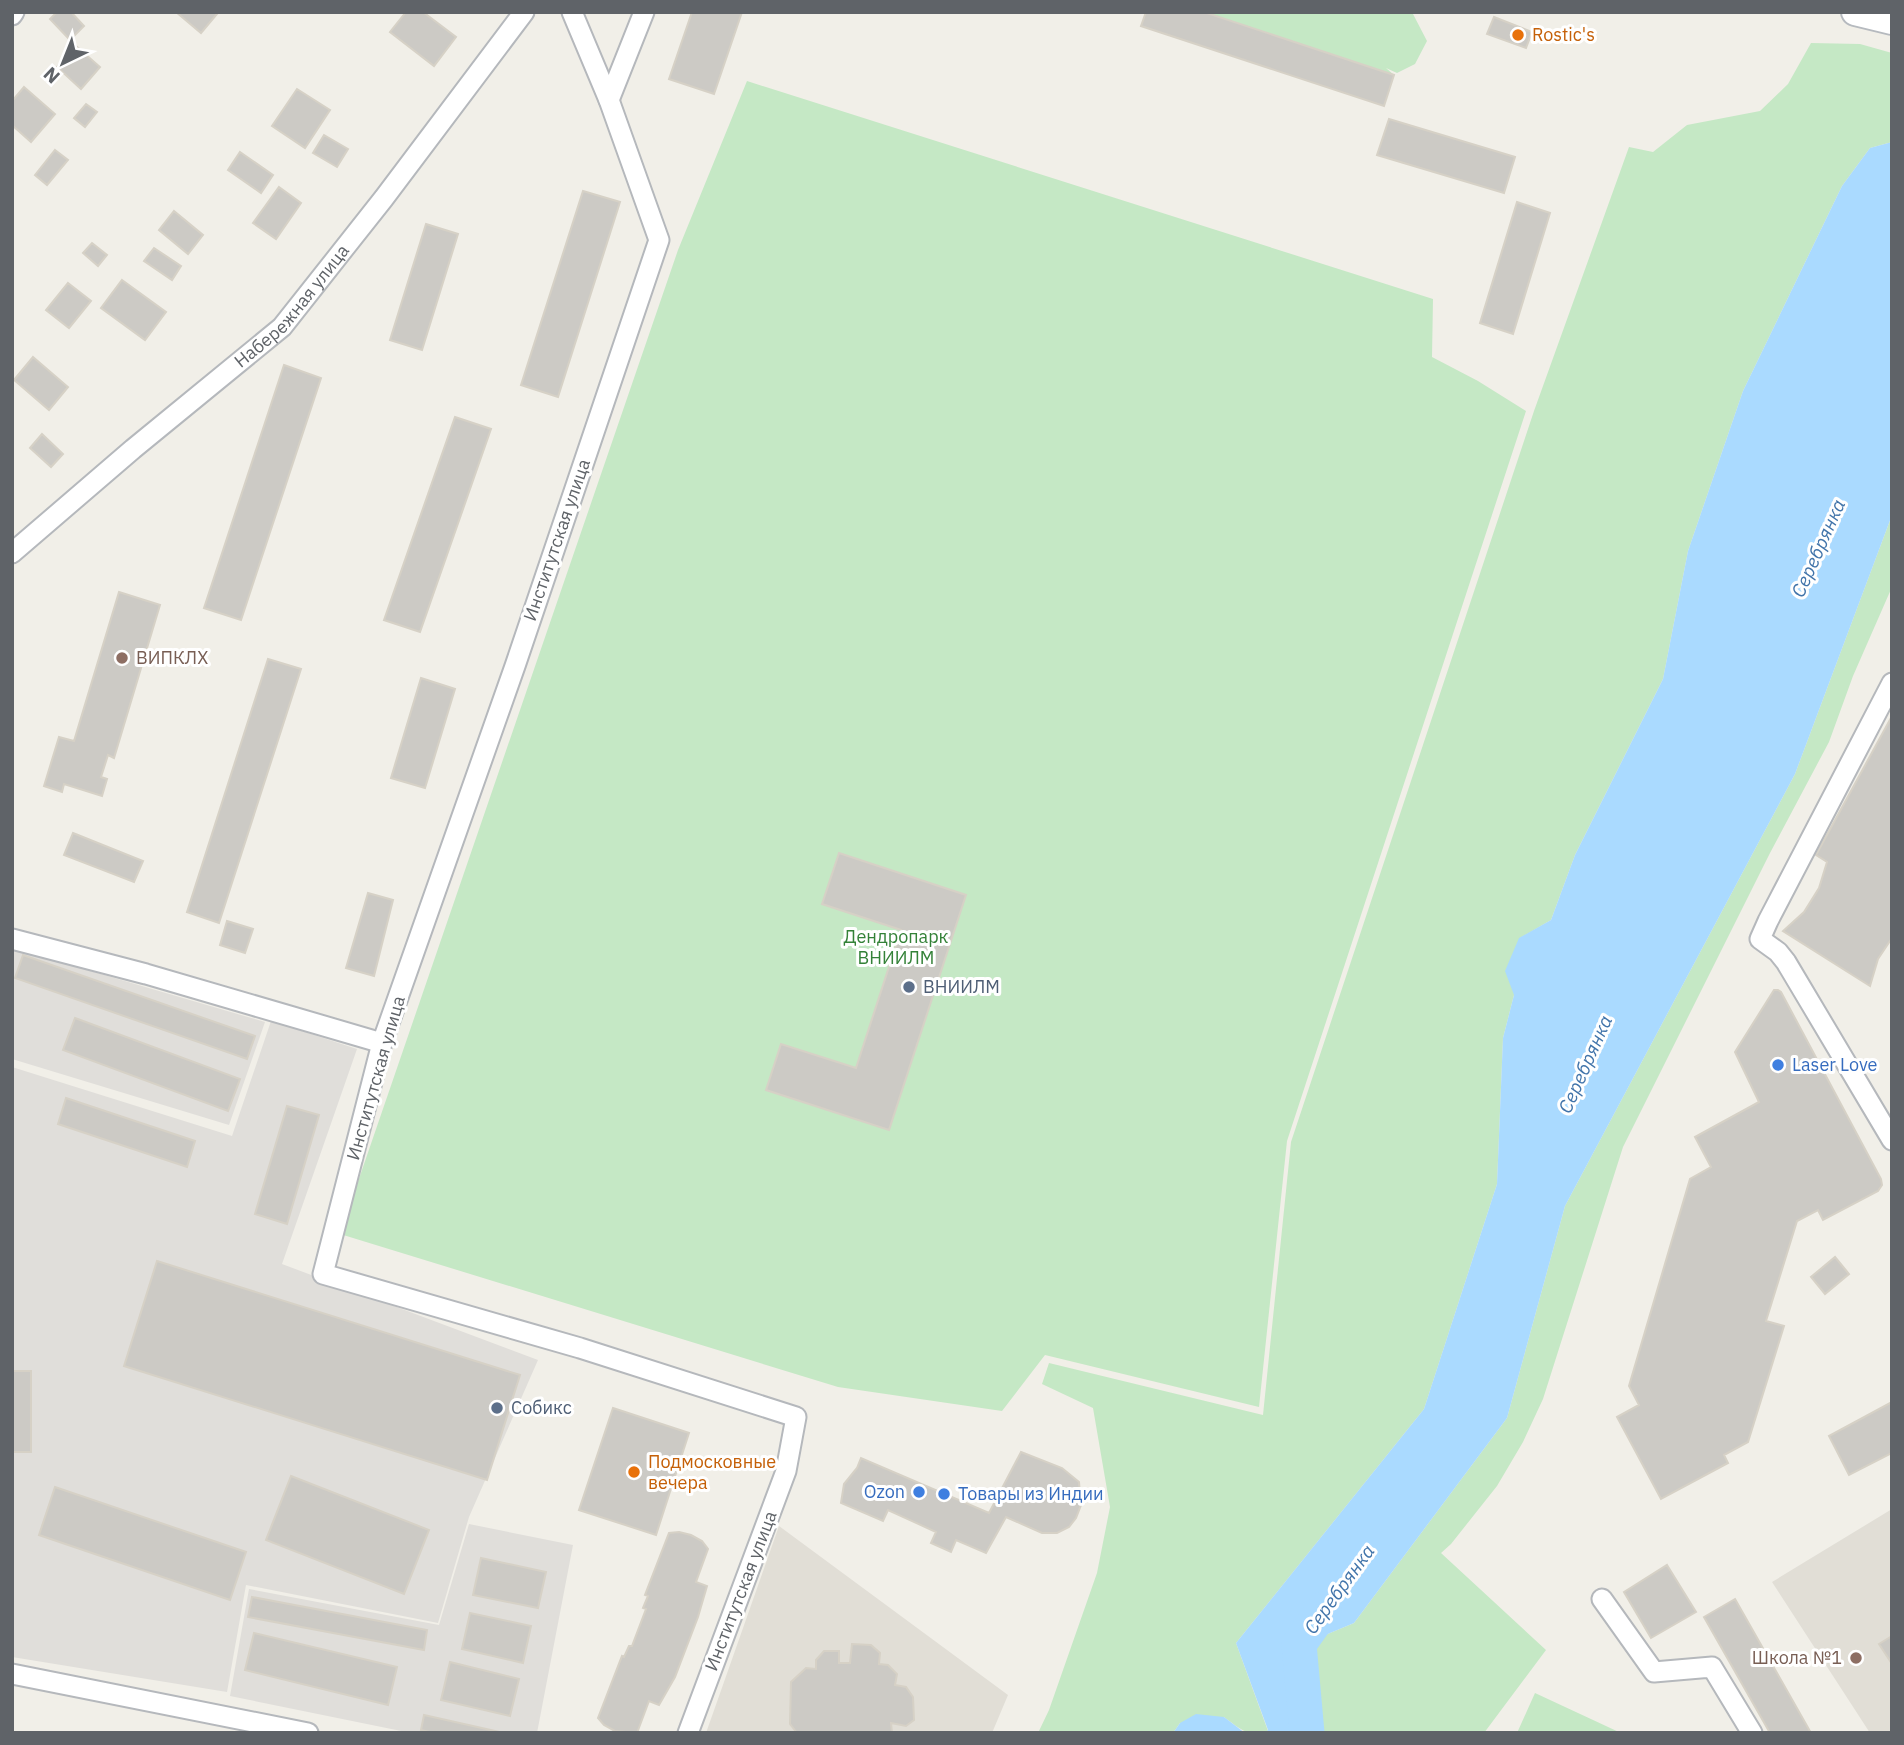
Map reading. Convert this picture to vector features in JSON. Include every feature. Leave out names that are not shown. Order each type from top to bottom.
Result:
[{"type":"street","name":"Набережная улица","points":[[12,553],[282,327],[384,198],[524,12]]},
{"type":"street","name":"Институтская улица","points":[[572,12],[609,100],[659,240],[515,666],[382,1042],[323,1275],[580,1348],[796,1417],[786,1471],[688,1733]]},
{"type":"street","points":[[609,100],[644,12]]},
{"type":"street","points":[[1892,683],[1760,939],[1787,962],[1892,1140]]},
{"type":"street","points":[[12,939],[146,974],[382,1042]]},
{"type":"street","points":[[1602,1600],[1654,1672],[1712,1667],[1752,1733]]},
{"type":"street","points":[[13,1676],[309,1733]]},
{"type":"shaded area","points":[[12,948],[265,1022],[229,1125],[12,1059]]},
{"type":"shaded area","points":[[271,1021],[357,1049],[282,1264],[538,1360],[469,1517],[438,1623],[246,1585],[227,1692],[12,1657],[12,1067],[232,1136]]},
{"type":"shaded area","name":"Школа №1","points":[[1892,1509],[1892,1733],[1870,1733],[1772,1582]]},
{"type":"shaded area","points":[[469,1524],[573,1545],[537,1733],[411,1733],[230,1696],[249,1589],[439,1625]]},
{"type":"shaded area","points":[[779,1526],[1008,1695],[992,1733],[706,1733]]},
{"type":"green space","points":[[1204,12],[1408,12],[1413,14],[1427,41],[1415,64],[1397,73],[1386,68],[1394,75]]},
{"type":"green space","points":[[1811,43],[1860,44],[1892,53],[1892,142],[1870,148],[1842,186],[1743,391],[1688,551],[1663,679],[1575,855],[1551,920],[1520,938],[1514,995],[1503,1038],[1497,1184],[1424,1409],[1236,1643],[1268,1731],[1249,1733],[1224,1717],[1180,1723],[1173,1733],[1038,1733],[1049,1710],[1097,1573],[1110,1507],[1093,1408],[1042,1384],[1049,1363],[1263,1415],[1291,1142],[1534,411],[1629,147],[1653,152],[1687,125],[1760,111],[1788,84]]},
{"type":"green space","name":"Дендропарк ВНИИЛМ","points":[[747,81],[1433,299],[1432,357],[1478,381],[1526,411],[1287,1141],[1259,1407],[1045,1355],[1002,1411],[838,1387],[340,1234],[678,250]]},
{"type":"green space","points":[[1892,515],[1892,587],[1853,676],[1829,742],[1770,853],[1623,1147],[1543,1399],[1523,1442],[1497,1486],[1441,1553],[1546,1650],[1484,1733],[1298,1733],[1289,1666],[1299,1646],[1354,1623],[1507,1418],[1565,1206],[1795,774]]},
{"type":"green space","points":[[1535,1693],[1621,1733],[1517,1733]]},
{"type":"water","points":[[1892,142],[1892,515],[1795,774],[1565,1206],[1507,1418],[1354,1623],[1299,1646],[1289,1666],[1298,1733],[1265,1733],[1268,1730],[1236,1643],[1424,1409],[1497,1184],[1503,1038],[1514,995],[1505,971],[1519,938],[1551,920],[1575,855],[1663,679],[1688,551],[1743,391],[1842,186],[1870,148]]},
{"type":"water","points":[[1196,1714],[1224,1717],[1245,1733],[1173,1733],[1180,1723]]},
{"type":"building","points":[[57,12],[71,12],[84,26],[70,40],[50,19]]},
{"type":"building","points":[[176,12],[214,12],[217,14],[201,33]]},
{"type":"building","points":[[406,12],[423,12],[456,37],[434,66],[390,32]]},
{"type":"building","points":[[692,12],[742,12],[714,94],[669,79]]},
{"type":"building","points":[[1146,12],[1204,12],[1394,75],[1384,106],[1141,26]]},
{"type":"building","points":[[1494,17],[1532,32],[1526,48],[1487,34]]},
{"type":"building","points":[[76,46],[100,67],[81,89],[57,67]]},
{"type":"building","points":[[24,87],[55,114],[31,142],[12,125],[12,101]]},
{"type":"building","points":[[297,89],[330,110],[305,148],[272,126]]},
{"type":"building","points":[[86,104],[97,112],[85,127],[74,118]]},
{"type":"building","points":[[1389,119],[1515,157],[1504,193],[1377,155]]},
{"type":"building","points":[[324,135],[348,149],[337,167],[313,153]]},
{"type":"building","points":[[55,150],[68,160],[47,185],[35,175]]},
{"type":"building","points":[[240,152],[273,175],[261,193],[228,170]]},
{"type":"building","points":[[279,187],[301,203],[276,239],[253,223]]},
{"type":"building","points":[[583,191],[620,202],[558,397],[521,385]]},
{"type":"building","points":[[1517,202],[1550,213],[1513,334],[1480,323]]},
{"type":"building","points":[[174,211],[203,235],[188,254],[159,230]]},
{"type":"building","points":[[426,224],[458,234],[422,350],[390,340]]},
{"type":"building","points":[[426,224],[458,234],[422,350],[390,340]]},
{"type":"building","points":[[92,243],[107,255],[98,266],[83,253]]},
{"type":"building","points":[[154,248],[181,266],[172,280],[144,261]]},
{"type":"building","points":[[122,280],[166,312],[145,340],[101,308]]},
{"type":"building","points":[[68,283],[91,301],[69,328],[46,310]]},
{"type":"building","points":[[33,357],[68,387],[49,410],[14,380]]},
{"type":"building","points":[[284,365],[321,378],[241,620],[204,608]]},
{"type":"building","points":[[455,417],[491,429],[420,632],[384,620]]},
{"type":"building","points":[[42,434],[63,454],[51,467],[30,448]]},
{"type":"building","name":"ВИПКЛХ","points":[[119,592],[160,605],[114,758],[108,755],[101,777],[107,779],[102,796],[64,784],[62,792],[44,786],[59,737],[74,741]]},
{"type":"building","points":[[268,659],[301,669],[219,923],[187,912]]},
{"type":"building","points":[[421,678],[455,689],[425,788],[391,778]]},
{"type":"building","points":[[1892,716],[1892,938],[1878,959],[1870,986],[1783,931],[1804,912],[1819,888],[1827,862],[1816,855]]},
{"type":"building","points":[[73,833],[143,861],[134,882],[64,855]]},
{"type":"building","name":"ВНИИЛМ","points":[[839,853],[966,895],[889,1130],[766,1090],[781,1044],[856,1068],[901,930],[822,904]]},
{"type":"building","points":[[368,893],[393,900],[374,976],[346,968]]},
{"type":"building","points":[[227,921],[253,929],[245,953],[220,945]]},
{"type":"building","points":[[23,955],[255,1036],[247,1059],[15,978]]},
{"type":"building","points":[[1774,990],[1781,992],[1882,1185],[1878,1191],[1823,1220],[1818,1210],[1797,1221],[1766,1321],[1784,1326],[1748,1442],[1724,1455],[1728,1463],[1661,1499],[1617,1417],[1639,1405],[1629,1386],[1690,1179],[1711,1167],[1695,1137],[1759,1102],[1735,1052]]},
{"type":"building","points":[[75,1018],[240,1079],[228,1111],[63,1050]]},
{"type":"building","points":[[66,1098],[195,1141],[187,1167],[58,1124]]},
{"type":"building","points":[[287,1106],[319,1115],[287,1224],[255,1214]]},
{"type":"building","points":[[1835,1257],[1849,1274],[1825,1294],[1811,1277]]},
{"type":"building","points":[[157,1261],[520,1375],[487,1480],[124,1366]]},
{"type":"building","points":[[12,1371],[31,1371],[31,1452],[12,1452]]},
{"type":"building","points":[[1892,1402],[1892,1453],[1849,1475],[1829,1436]]},
{"type":"building","name":"Подмосковные вечера","points":[[613,1408],[689,1433],[656,1535],[579,1510]]},
{"type":"building","points":[[1021,1452],[1062,1468],[1079,1482],[1081,1505],[1069,1527],[1057,1533],[1042,1533],[1006,1517],[986,1553],[956,1540],[951,1552],[931,1543],[936,1532],[888,1510],[883,1521],[841,1503],[844,1484],[857,1468],[861,1458],[989,1513]]},
{"type":"building","points":[[291,1476],[429,1530],[404,1594],[266,1540]]},
{"type":"building","points":[[55,1487],[246,1552],[230,1600],[39,1535]]},
{"type":"building","points":[[679,1532],[702,1541],[708,1549],[696,1582],[707,1586],[698,1617],[675,1677],[659,1705],[649,1701],[637,1733],[615,1731],[598,1718],[622,1656],[624,1657],[629,1646],[632,1646],[646,1609],[643,1608],[648,1596],[645,1595],[669,1533]]},
{"type":"building","points":[[481,1558],[546,1572],[538,1608],[473,1595]]},
{"type":"building","points":[[1667,1565],[1696,1612],[1651,1638],[1624,1592]]},
{"type":"building","points":[[252,1597],[427,1630],[424,1650],[248,1617]]},
{"type":"building","points":[[1735,1599],[1811,1733],[1770,1733],[1704,1617]]},
{"type":"building","points":[[470,1613],[531,1626],[523,1663],[462,1649]]},
{"type":"building","points":[[254,1633],[397,1667],[388,1705],[245,1670]]},
{"type":"building","points":[[1892,1636],[1892,1664],[1879,1644]]},
{"type":"building","points":[[852,1644],[871,1645],[880,1653],[879,1664],[888,1665],[897,1674],[895,1685],[906,1687],[913,1697],[914,1720],[906,1726],[891,1723],[892,1733],[797,1733],[790,1724],[791,1682],[806,1668],[816,1669],[816,1660],[824,1651],[839,1651],[839,1663],[850,1663]]},
{"type":"building","points":[[450,1662],[519,1679],[510,1716],[441,1700]]},
{"type":"building","points":[[424,1715],[504,1733],[434,1733],[421,1730]]},
{"type":"waterway","name":"Серебрянка","points":[[1307,1733],[1299,1644],[1324,1609]]},
{"type":"place","name":"Rostic's","points":[[1518,35]]},
{"type":"place","name":"ВИПКЛХ","points":[[122,658]]},
{"type":"place","name":"ВНИИЛМ","points":[[909,987]]},
{"type":"place","name":"Laser Love","points":[[1778,1065]]},
{"type":"place","name":"Собикс","points":[[497,1408]]},
{"type":"place","name":"Подмосковные вечера","points":[[634,1472]]},
{"type":"place","name":"Ozon","points":[[919,1492]]},
{"type":"place","name":"Товары из Индии","points":[[944,1494]]},
{"type":"place","name":"Школа №1","points":[[1856,1658]]}]
